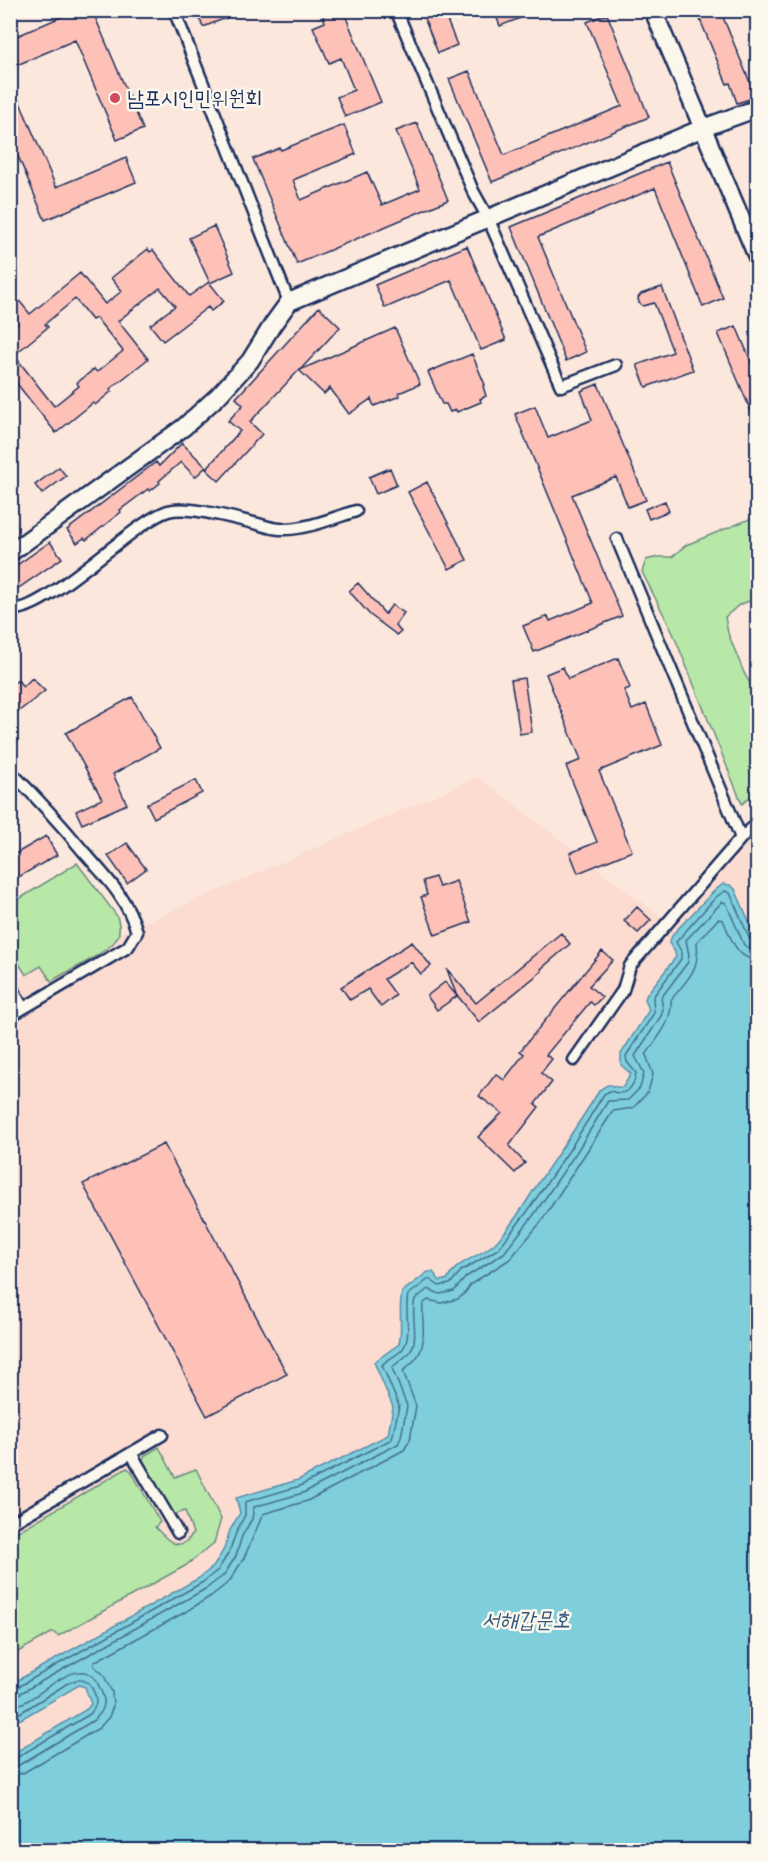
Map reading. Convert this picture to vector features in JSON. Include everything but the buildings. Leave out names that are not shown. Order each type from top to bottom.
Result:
[{"type":"street","points":[[174,10],[289,302]]},
{"type":"street","points":[[396,10],[473,191],[488,218],[561,386],[616,365]]},
{"type":"street","points":[[653,10],[758,259]]},
{"type":"street","points":[[10,554],[184,427],[218,396],[250,361],[289,302],[703,128],[758,108]]},
{"type":"street","points":[[10,608],[14,610],[27,608],[46,598],[134,530],[168,511],[189,510],[280,530],[356,511]]},
{"type":"street","points":[[617,539],[741,838]]},
{"type":"street","points":[[10,771],[43,803],[118,891],[133,919],[137,932],[128,947],[10,1016]]},
{"type":"street","points":[[574,1060],[623,990],[630,966],[741,838],[758,823]]},
{"type":"street","points":[[10,985],[23,1008]]},
{"type":"street","points":[[10,1524],[162,1436]]},
{"type":"street","points":[[131,1453],[178,1533]]},
{"type":"shaded area","points":[[478,777],[671,924],[757,831],[757,850],[754,854],[754,861],[758,870],[757,942],[713,892],[673,934],[676,957],[647,994],[645,999],[649,1010],[621,1054],[621,1065],[631,1074],[629,1081],[623,1087],[599,1091],[565,1146],[515,1217],[690,1547],[11,1850],[10,981]]},
{"type":"green space","points":[[757,516],[757,598],[739,605],[725,617],[728,633],[744,673],[757,695],[757,791],[742,804],[673,633],[642,572],[646,560],[672,557],[686,545]]},
{"type":"green space","points":[[77,863],[117,916],[119,930],[117,938],[97,955],[51,981],[41,966],[26,975],[20,965],[11,971],[11,904]]},
{"type":"green space","points":[[159,1447],[175,1477],[196,1469],[221,1519],[214,1543],[185,1566],[58,1636],[53,1632],[11,1656],[10,1536],[127,1468],[131,1471],[160,1522],[155,1527],[164,1537],[178,1544],[188,1540],[193,1533],[185,1511],[173,1515],[143,1460],[144,1456]]},
{"type":"water","name":"서해갑문호","points":[[723,884],[735,889],[758,942],[757,1850],[11,1850],[11,1755],[87,1709],[91,1704],[85,1687],[79,1685],[17,1720],[11,1716],[11,1684],[199,1578],[214,1566],[240,1513],[236,1498],[298,1480],[388,1435],[393,1407],[374,1362],[399,1344],[402,1292],[428,1272],[433,1272],[440,1281],[448,1279],[457,1267],[495,1243],[520,1211],[599,1091],[609,1085],[623,1087],[631,1074],[621,1065],[621,1054],[649,1010],[645,999],[647,994],[676,957],[669,943],[673,934]]},
{"type":"place","name":"남포시인민위원회","points":[[115,98]]}]
